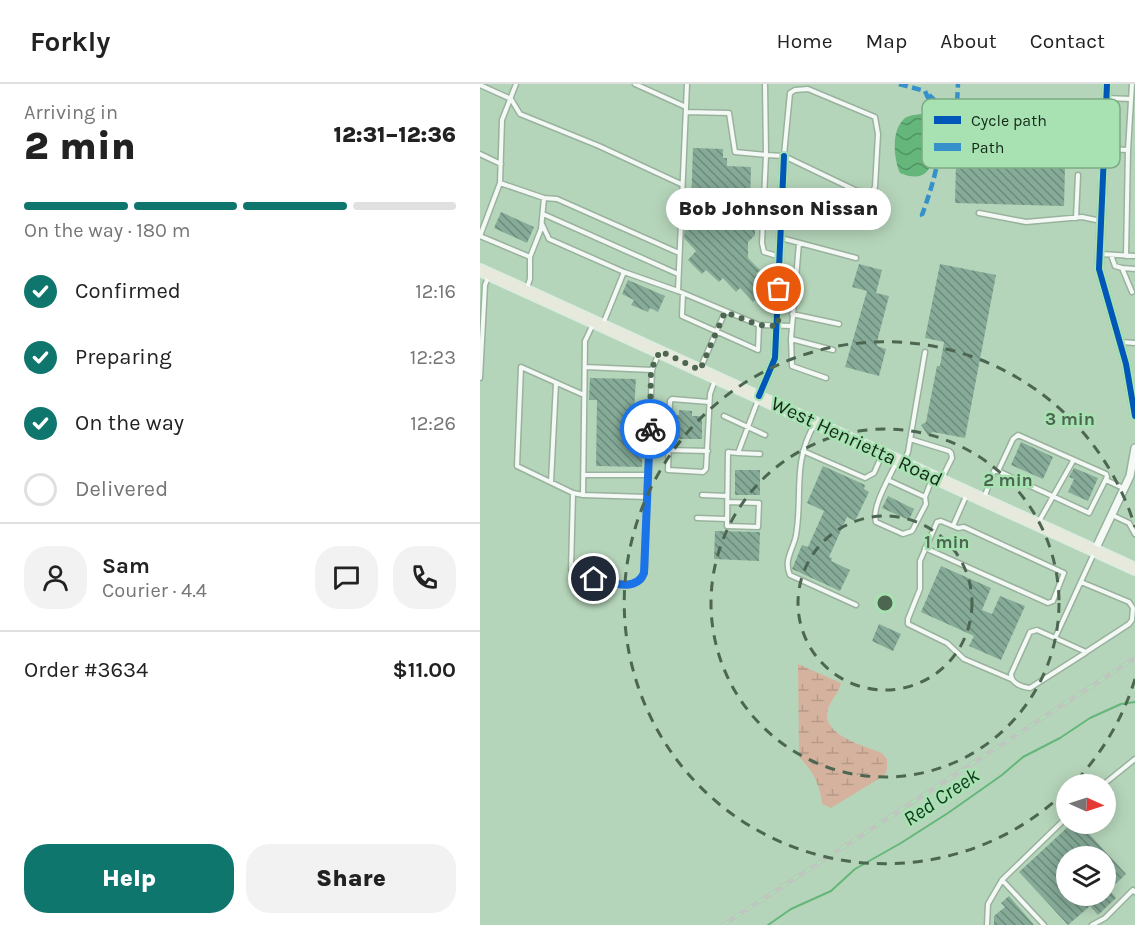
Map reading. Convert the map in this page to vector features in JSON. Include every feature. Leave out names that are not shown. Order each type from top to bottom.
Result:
[{"type":"main road","name":"West Henrietta Road","points":[[485,273],[1135,569]]},
{"type":"street","points":[[1106,98],[1107,84]]},
{"type":"street","points":[[759,396],[775,358],[784,156]]},
{"type":"street","points":[[1103,168],[1099,269],[1120,342],[1132,391],[1135,416]]},
{"type":"street","points":[[1095,550],[1124,488],[1133,477],[1135,448]]},
{"type":"lane","points":[[516,84],[502,120],[501,183],[480,236],[530,257]]},
{"type":"lane","points":[[635,84],[686,109],[729,113],[735,152],[784,156],[857,191],[872,192],[875,187],[878,134],[875,117],[808,89],[795,90],[790,93],[784,156]]},
{"type":"lane","points":[[678,291],[687,84]]},
{"type":"lane","points":[[765,84],[764,252],[780,257]]},
{"type":"lane","points":[[1126,256],[1132,84]]},
{"type":"lane","points":[[480,86],[511,99],[520,114],[599,146],[681,184]]},
{"type":"lane","points":[[1106,98],[1131,99]]},
{"type":"lane","points":[[1120,150],[1128,150]]},
{"type":"lane","points":[[480,154],[501,164]]},
{"type":"lane","points":[[1076,218],[1078,175]]},
{"type":"lane","points":[[501,183],[544,198],[557,199],[679,253]]},
{"type":"lane","points":[[526,291],[530,279],[530,257],[542,224],[544,198]]},
{"type":"lane","points":[[979,213],[1026,222],[1082,217],[1101,221]]},
{"type":"lane","points":[[543,214],[678,274]]},
{"type":"lane","points":[[763,222],[781,222]]},
{"type":"lane","points":[[542,224],[549,239],[624,272],[684,293],[759,325],[791,326]]},
{"type":"lane","points":[[780,238],[856,258]]},
{"type":"lane","points":[[799,243],[791,326],[792,366],[826,378]]},
{"type":"lane","points":[[1100,254],[1135,256]]},
{"type":"lane","points":[[1111,255],[1115,266],[1135,269]]},
{"type":"lane","points":[[1122,268],[1132,292]]},
{"type":"lane","points":[[583,495],[585,342],[598,323],[624,272]]},
{"type":"lane","points":[[480,378],[485,273]]},
{"type":"lane","points":[[684,293],[682,316],[758,350],[759,325]]},
{"type":"lane","points":[[700,370],[725,312]]},
{"type":"lane","points":[[792,314],[839,324]]},
{"type":"lane","points":[[791,339],[833,350]]},
{"type":"lane","points":[[1120,342],[1135,343]]},
{"type":"lane","points":[[573,493],[572,573],[575,576],[630,585],[642,579],[645,567],[651,370],[660,351]]},
{"type":"lane","points":[[910,439],[949,451],[952,458],[925,497],[926,504],[912,531],[903,534],[876,522],[874,517],[888,480],[908,452],[910,439],[925,352]]},
{"type":"lane","points":[[584,395],[521,367],[517,466],[573,493],[647,497]]},
{"type":"lane","points":[[585,367],[651,370]]},
{"type":"lane","points":[[709,402],[672,399],[670,401],[668,470],[703,472],[706,470],[709,402],[716,377]]},
{"type":"lane","points":[[551,482],[556,383]]},
{"type":"lane","points":[[738,453],[759,396]]},
{"type":"lane","points":[[724,416],[765,435]]},
{"type":"lane","points":[[816,422],[799,466],[796,535],[787,570],[790,575],[856,604]]},
{"type":"lane","points":[[984,499],[991,476],[994,471],[998,471],[1089,513],[1106,480],[1106,474],[1018,435],[1013,439],[998,471]]},
{"type":"lane","points":[[668,450],[708,451]]},
{"type":"lane","points":[[803,451],[865,478],[874,473],[883,453]]},
{"type":"lane","points":[[727,502],[759,503],[758,527],[727,526],[727,502],[727,496],[728,452],[760,454]]},
{"type":"lane","points":[[1038,524],[1073,461]]},
{"type":"lane","points":[[584,475],[648,475]]},
{"type":"lane","points":[[888,480],[925,497]]},
{"type":"lane","points":[[1106,480],[1124,488]]},
{"type":"lane","points":[[953,526],[968,492]]},
{"type":"lane","points":[[702,495],[727,496]]},
{"type":"lane","points":[[1112,515],[1129,523],[1135,534]]},
{"type":"lane","points":[[697,518],[727,519]]},
{"type":"lane","points":[[926,548],[1048,603],[1053,601],[1064,576],[1062,571],[964,527],[958,528],[939,521],[926,548],[920,561],[920,589],[908,624],[947,643],[964,659],[1011,679],[1014,683],[1030,688],[1132,620],[1133,608],[1129,602],[1081,582]]},
{"type":"lane","points":[[1055,638],[1095,550]]},
{"type":"lane","points":[[1011,679],[1011,674],[1030,632],[1037,630],[1086,652]]},
{"type":"lane","points":[[1116,774],[1135,759]]},
{"type":"lane","points":[[987,925],[988,904],[1002,880],[1056,828]]},
{"type":"lane","points":[[1002,880],[1044,925]]},
{"type":"lane","points":[[1092,925],[1105,918],[1133,890],[1135,892]]},
{"type":"green space","points":[[798,664],[841,683],[828,709],[827,718],[830,726],[845,738],[882,753],[887,759],[885,775],[831,808],[822,804],[815,778],[799,757]]},
{"type":"water","points":[[922,114],[922,168],[930,168],[922,175],[913,177],[900,173],[895,153],[895,138],[899,125],[905,118]]},
{"type":"building","points":[[693,148],[723,149],[723,158],[727,158],[727,166],[751,167],[750,208],[755,215],[755,235],[748,242],[748,258],[760,270],[756,274],[768,287],[753,302],[740,288],[736,292],[723,278],[719,282],[706,270],[702,274],[688,260],[696,251],[684,238],[686,211],[691,206]]},
{"type":"building","points":[[956,168],[1065,168],[1064,206],[955,203]]},
{"type":"building","points":[[501,212],[534,227],[527,243],[494,228]]},
{"type":"building","points":[[859,264],[882,270],[876,293],[889,296],[877,346],[886,349],[879,376],[845,367],[867,291],[852,287]]},
{"type":"building","points":[[940,264],[996,275],[965,438],[933,432],[928,435],[921,425],[926,422],[944,342],[925,338]]},
{"type":"building","points":[[628,280],[665,296],[658,312],[650,308],[648,312],[631,305],[634,300],[622,294]]},
{"type":"building","points":[[590,378],[636,379],[634,410],[644,411],[642,467],[596,466],[597,400],[589,400]]},
{"type":"building","points":[[679,410],[692,411],[692,416],[702,416],[702,439],[673,439],[674,415],[679,415]]},
{"type":"building","points":[[1021,442],[1053,457],[1043,479],[1011,465]]},
{"type":"building","points":[[823,466],[865,485],[864,489],[869,492],[855,521],[847,517],[829,557],[832,558],[831,561],[850,570],[840,591],[792,569],[802,545],[808,547],[824,511],[807,503]]},
{"type":"building","points":[[1074,468],[1098,478],[1088,501],[1068,492],[1074,479],[1069,477]]},
{"type":"building","points":[[735,470],[760,470],[760,495],[735,495]]},
{"type":"building","points":[[888,496],[914,509],[909,520],[882,508]]},
{"type":"building","points":[[715,531],[760,532],[759,561],[714,559]]},
{"type":"building","points":[[941,566],[991,588],[982,610],[992,614],[1000,596],[1025,606],[1001,660],[969,646],[974,636],[921,612]]},
{"type":"building","points":[[879,624],[901,634],[893,651],[872,641]]},
{"type":"building","points":[[1060,834],[1089,834],[1100,846],[1056,846],[1056,906],[1090,906],[1068,925],[1019,872]]},
{"type":"building","points":[[1116,863],[1126,874],[1116,883]]},
{"type":"building","points":[[1009,896],[1034,925],[994,925],[994,916],[1005,907],[1001,903]]},
{"type":"building","points":[[1090,906],[1108,906],[1098,915]]},
{"type":"waterway","name":"Red Creek","points":[[768,925],[791,909],[831,891],[855,869],[948,813],[1002,775],[1023,757],[1060,738],[1090,718],[1121,704],[1135,702]]},
{"type":"railway","points":[[723,925],[1135,658]]},
{"type":"marked path","points":[[899,84],[925,91],[929,99]]},
{"type":"marked path","points":[[957,99],[958,84]]},
{"type":"marked path","points":[[929,95],[933,99]]},
{"type":"marked path","points":[[925,220],[922,215],[936,168]]},
{"type":"cycle path","points":[[1106,99],[1107,84]]},
{"type":"cycle path","points":[[759,396],[775,358],[784,156]]},
{"type":"cycle path","points":[[1103,168],[1099,269],[1126,364],[1135,416]]},
{"type":"way so far","points":[[650,429],[651,370],[660,351],[700,370],[725,312],[759,325],[778,326],[779,289]]},
{"type":"place","name":"Bob Johnson Nissan","points":[[779,289]]},
{"type":"route","points":[[594,579],[630,585],[642,579],[645,567],[650,429]]}]
